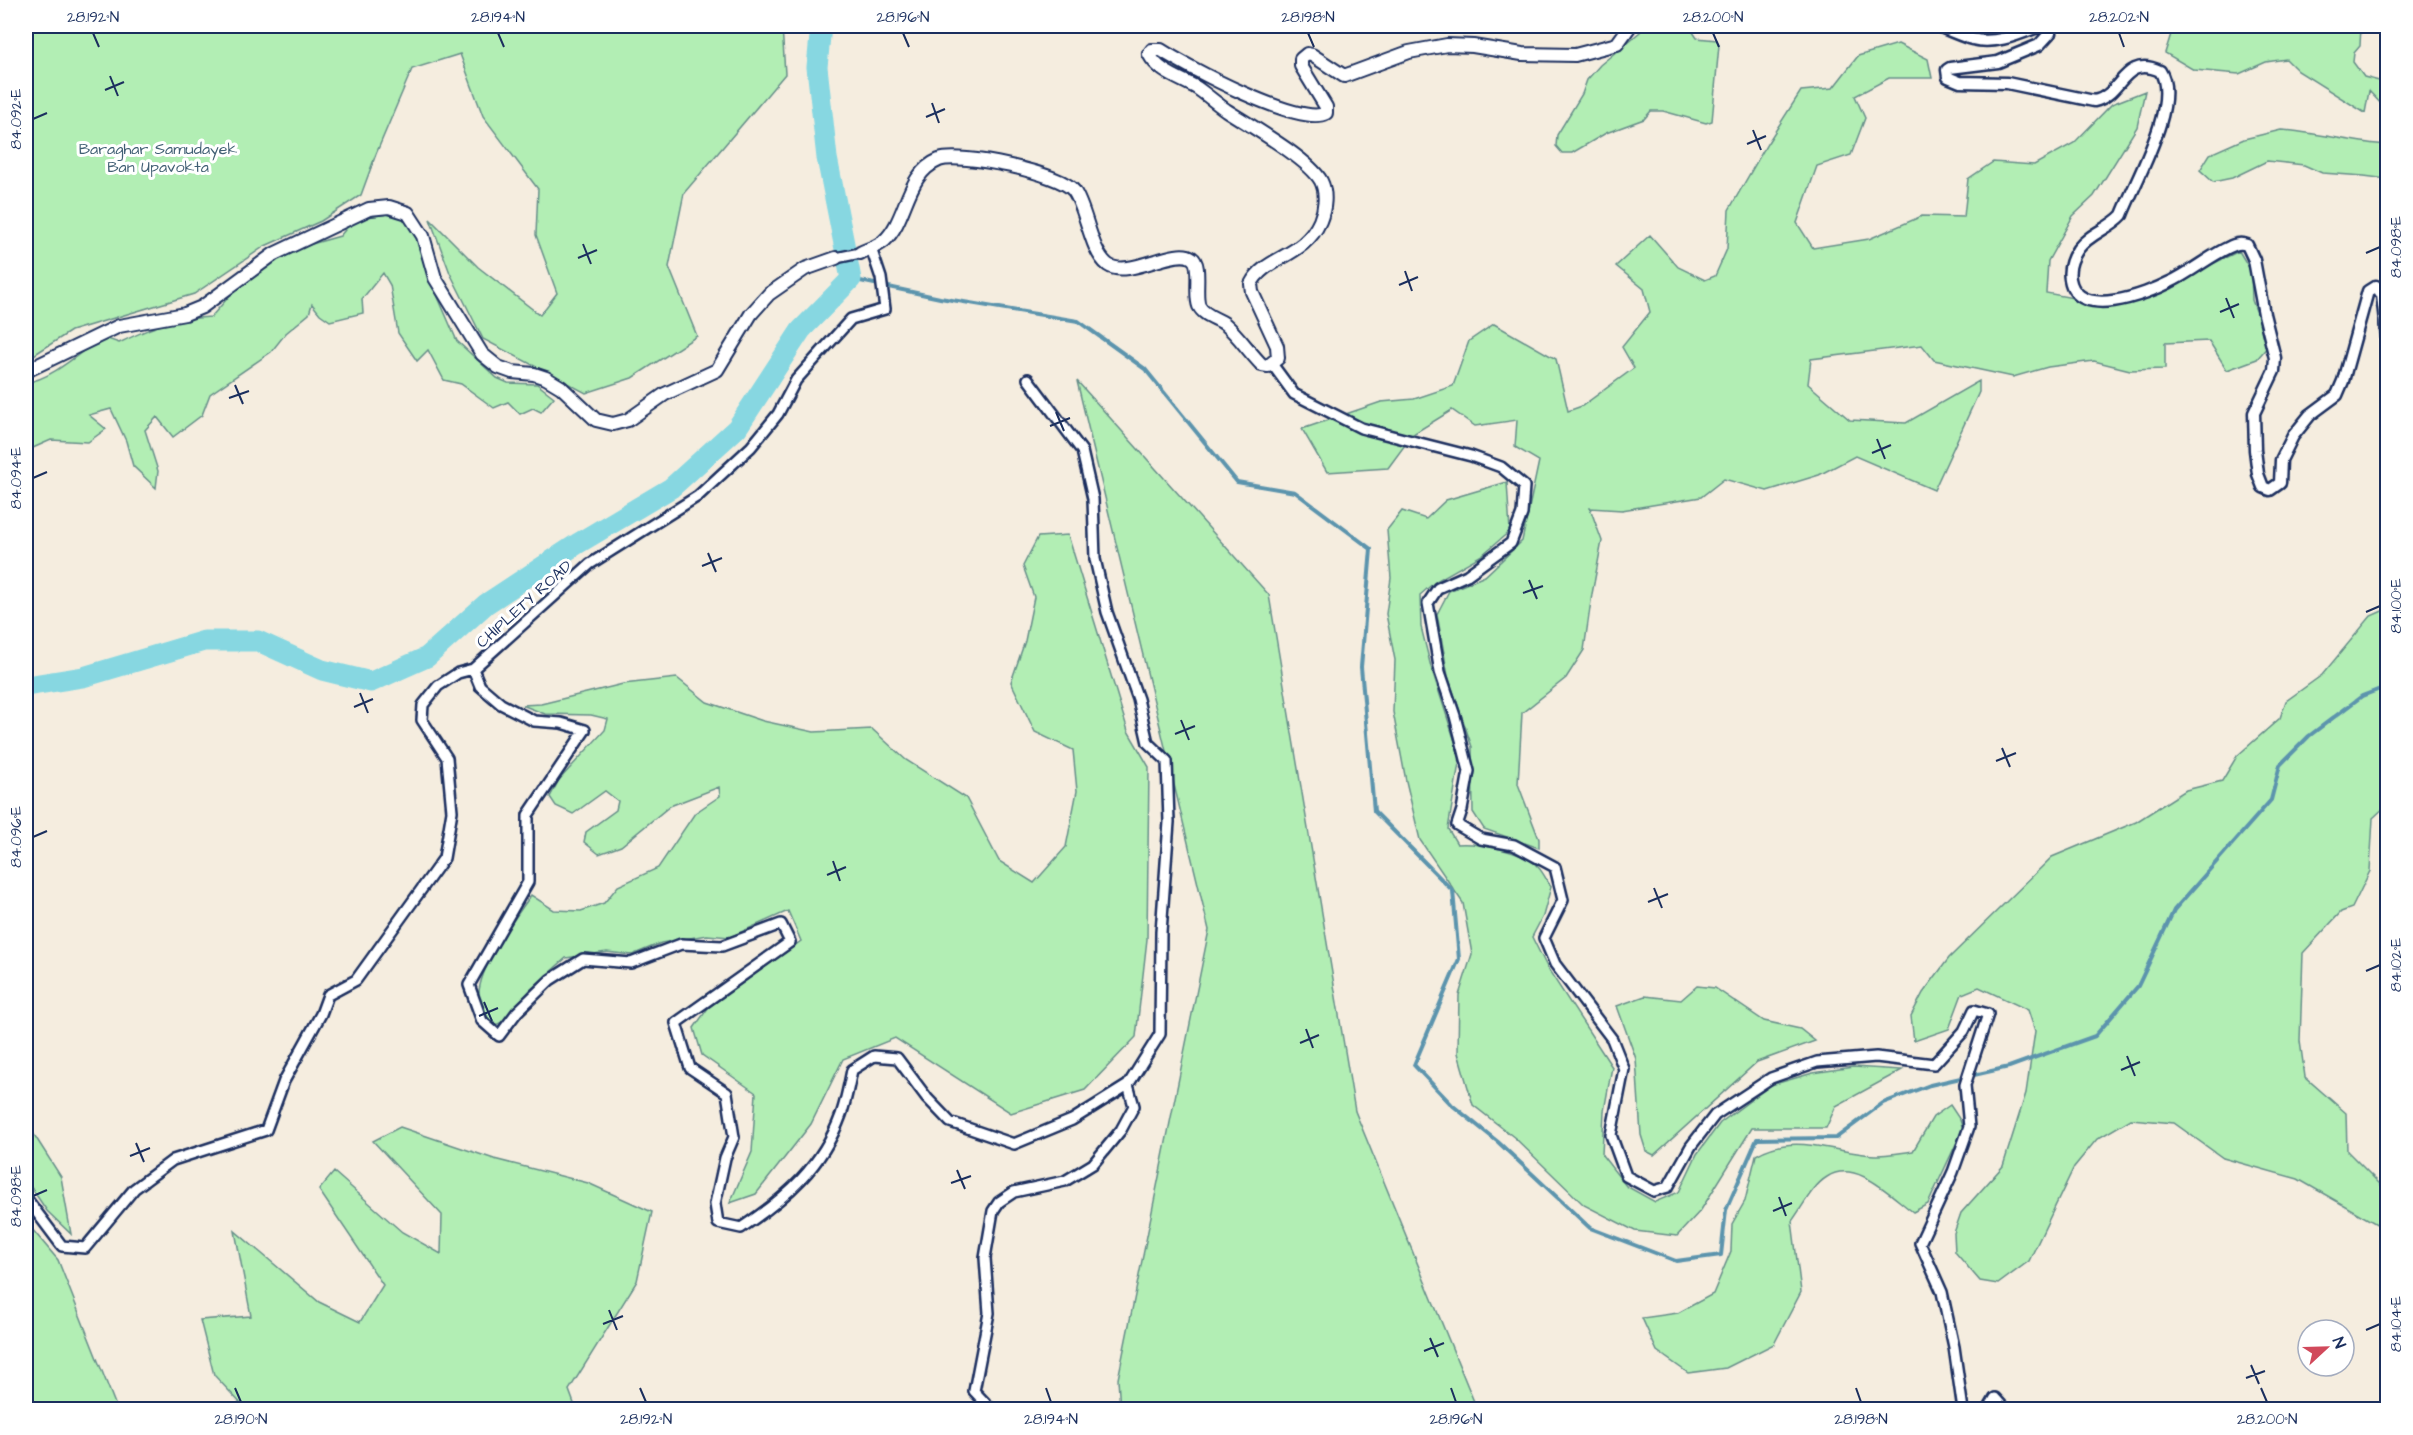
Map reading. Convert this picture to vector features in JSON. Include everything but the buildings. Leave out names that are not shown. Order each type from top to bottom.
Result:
[{"type":"main road","points":[[865,250],[888,236],[918,177],[928,166],[941,159],[996,162],[1057,179],[1072,188],[1079,200],[1092,240],[1108,265],[1117,268],[1132,268],[1181,256],[1195,260],[1197,293],[1201,309],[1225,324],[1265,367],[1278,358],[1277,346],[1252,292],[1251,284],[1260,272],[1304,246],[1317,229],[1322,218],[1323,187],[1316,174],[1288,151],[1196,87],[1172,76],[1155,64],[1149,54],[1152,50],[1161,50],[1213,80],[1269,103],[1318,116],[1326,113],[1326,107],[1301,66],[1301,59],[1307,54],[1344,76],[1409,52],[1447,45],[1473,46],[1522,54],[1575,55],[1617,44],[1630,26]]},
{"type":"main road","points":[[26,371],[119,327],[185,314],[202,307],[274,254],[369,209],[389,207],[408,213],[423,237],[435,278],[482,354],[498,367],[546,378],[561,387],[596,420],[613,424],[628,420],[665,394],[717,370],[751,314],[769,294],[805,269],[836,258]]},
{"type":"street","points":[[1857,26],[1865,28],[1872,26]]},
{"type":"street","points":[[1937,26],[1973,39],[1988,40],[2003,40],[2040,26]]},
{"type":"street","points":[[2046,26],[2050,33],[2039,45],[1998,62],[1950,68],[1947,70],[1948,77],[1960,82],[2007,83],[2094,101],[2108,96],[2122,77],[2135,69],[2160,70],[2166,86],[2166,100],[2155,138],[2122,215],[2088,238],[2073,257],[2069,267],[2071,284],[2075,292],[2091,301],[2115,300],[2149,292],[2171,282],[2235,244],[2247,245],[2254,260],[2275,358],[2274,371],[2254,413],[2255,450],[2258,474],[2263,487],[2270,490],[2277,487],[2280,483],[2281,460],[2293,436],[2310,415],[2337,395],[2368,291],[2373,287],[2378,287],[2382,295],[2388,347]]},
{"type":"street","points":[[836,258],[865,250]]},
{"type":"street","name":"CHIPLETY ROAD","points":[[865,250],[881,278],[885,309],[851,319],[796,380],[778,414],[751,447],[698,496],[590,564],[473,669],[480,686],[501,704],[534,721],[561,723],[585,730],[528,815],[528,882],[469,985],[482,1021],[499,1036],[517,1012],[550,980],[584,959],[631,963],[681,944],[722,946],[781,924],[790,942],[676,1023],[690,1068],[727,1093],[734,1137],[725,1158],[715,1204],[718,1222],[741,1228],[772,1207],[805,1178],[841,1115],[852,1070],[874,1056],[897,1058],[927,1098],[950,1122],[1014,1144],[1072,1120],[1128,1085]]},
{"type":"street","points":[[1272,363],[1294,394],[1361,428],[1471,456],[1501,467],[1524,486],[1522,514],[1511,543],[1467,575],[1438,588],[1428,603],[1440,672],[1455,716],[1469,771],[1462,810],[1456,825],[1481,839],[1514,845],[1554,867],[1563,900],[1544,938],[1561,972],[1612,1039],[1624,1069],[1611,1135],[1626,1176],[1654,1191],[1668,1187],[1691,1146],[1715,1115],[1771,1078],[1817,1062],[1875,1057],[1934,1064],[1964,1031],[1974,1010],[1988,1014],[1965,1085],[1969,1127],[1953,1172],[1920,1243],[1942,1292],[1954,1347],[1963,1410]]},
{"type":"street","points":[[992,1410],[974,1391],[989,1313],[985,1258],[993,1211],[999,1202],[1014,1192],[1065,1181],[1093,1164],[1121,1130],[1134,1106],[1128,1085],[1160,1034],[1161,932],[1169,822],[1167,761],[1148,743],[1138,699],[1107,612],[1095,559],[1093,499],[1082,451],[1028,379]]},
{"type":"street","points":[[26,1198],[62,1246],[85,1248],[134,1190],[173,1160],[266,1130],[284,1081],[321,1014],[328,994],[356,980],[444,858],[452,811],[447,758],[422,720],[423,705],[438,686],[458,673],[473,669]]},
{"type":"street","points":[[1988,1410],[1995,1398],[2006,1410]]},
{"type":"green space","name":"Baraghar Samudayek Ban Upavokta","points":[[26,26],[782,26],[785,74],[684,193],[669,267],[697,336],[632,378],[586,393],[483,339],[450,273],[430,219],[478,267],[540,315],[557,293],[536,235],[538,189],[483,116],[460,54],[412,69],[361,195],[321,221],[265,246],[194,294],[71,331],[26,360]]},
{"type":"green space","points":[[1644,26],[1689,26],[1697,38],[1717,40],[1719,45],[1712,121],[1706,123],[1663,111],[1651,111],[1644,119],[1606,133],[1572,153],[1562,153],[1556,146],[1557,135],[1582,94],[1587,80],[1600,65],[1640,32]]},
{"type":"green space","points":[[2191,26],[2361,26],[2360,46],[2354,53],[2353,62],[2364,77],[2387,83],[2387,110],[2369,91],[2365,113],[2298,71],[2286,59],[2266,62],[2239,74],[2194,70],[2165,53],[2171,34]]},
{"type":"green space","points":[[1898,44],[1928,59],[1932,78],[1889,78],[1855,96],[1865,118],[1851,155],[1817,166],[1797,223],[1813,248],[1869,239],[1922,216],[1964,217],[1968,179],[1993,162],[2034,165],[2074,143],[2112,104],[2145,91],[2137,127],[2094,196],[2073,216],[2048,261],[2046,293],[2084,300],[2143,298],[2239,251],[2251,271],[2252,300],[2269,345],[2257,359],[2227,370],[2209,341],[2165,343],[2165,369],[2130,370],[2094,361],[2048,367],[2013,377],[1934,360],[1922,345],[1811,359],[1808,384],[1850,420],[1906,423],[1979,381],[1979,392],[1934,490],[1855,456],[1819,475],[1767,491],[1724,479],[1701,497],[1622,510],[1590,508],[1602,541],[1584,650],[1566,678],[1522,713],[1518,784],[1539,839],[1539,848],[1484,829],[1473,812],[1472,747],[1448,676],[1437,614],[1449,591],[1485,576],[1522,541],[1539,461],[1515,447],[1517,420],[1475,426],[1452,410],[1413,434],[1388,468],[1327,472],[1302,429],[1381,402],[1414,399],[1453,386],[1469,341],[1494,324],[1556,359],[1568,411],[1582,406],[1634,368],[1622,347],[1650,312],[1644,289],[1616,266],[1650,235],[1678,267],[1705,280],[1715,276],[1727,249],[1729,210],[1801,91],[1833,88],[1858,56]]},
{"type":"green space","points":[[2281,130],[2387,145],[2387,179],[2322,173],[2304,165],[2267,161],[2232,178],[2213,182],[2200,170],[2210,154],[2244,139]]},
{"type":"green space","points":[[400,212],[414,228],[434,288],[457,341],[497,378],[508,383],[537,384],[554,397],[541,412],[533,408],[520,414],[508,402],[494,408],[461,384],[444,380],[428,350],[417,361],[398,333],[390,285],[383,273],[362,299],[363,313],[330,321],[312,304],[309,314],[286,333],[271,352],[210,394],[202,415],[173,437],[157,417],[145,430],[158,471],[156,488],[133,466],[126,441],[111,409],[89,415],[106,429],[88,442],[51,440],[26,451],[26,382],[45,377],[102,337],[119,343],[163,324],[211,317],[247,276],[294,249],[340,236],[354,219]]},
{"type":"green space","points":[[1077,381],[1269,595],[1355,1111],[1477,1409],[1120,1409],[1118,1379],[1209,930]]},
{"type":"green space","points":[[1507,482],[1510,531],[1482,555],[1436,581],[1420,595],[1421,627],[1431,667],[1460,757],[1448,829],[1457,844],[1500,849],[1532,862],[1540,869],[1551,887],[1543,916],[1532,937],[1548,969],[1612,1067],[1604,1111],[1602,1155],[1626,1186],[1655,1202],[1679,1192],[1697,1154],[1720,1123],[1771,1085],[1813,1073],[1853,1067],[1902,1070],[1836,1106],[1826,1128],[1752,1128],[1701,1210],[1677,1236],[1635,1231],[1584,1205],[1515,1138],[1473,1105],[1458,1053],[1459,995],[1472,954],[1463,903],[1420,840],[1406,781],[1393,712],[1395,660],[1386,614],[1391,578],[1387,530],[1402,511],[1426,519],[1446,500]]},
{"type":"green space","points":[[1068,535],[1128,731],[1149,767],[1147,939],[1136,1037],[1085,1090],[1011,1113],[895,1038],[843,1059],[811,1124],[756,1194],[730,1203],[752,1152],[756,1093],[702,1055],[694,1028],[708,1008],[801,941],[788,911],[730,937],[707,935],[661,943],[632,955],[607,952],[566,958],[530,990],[504,1021],[494,1026],[481,1007],[479,995],[481,981],[495,950],[531,895],[554,910],[581,911],[604,903],[618,886],[658,868],[695,813],[720,796],[719,787],[670,806],[621,846],[599,854],[584,842],[586,832],[616,810],[618,801],[605,791],[573,814],[556,806],[550,797],[559,780],[605,730],[608,719],[591,715],[545,714],[522,705],[541,704],[623,684],[677,678],[707,702],[763,721],[814,732],[872,729],[906,760],[966,798],[999,861],[1034,883],[1066,847],[1077,791],[1073,750],[1035,732],[1011,682],[1025,641],[1034,597],[1023,566],[1038,537]]},
{"type":"green space","points":[[2387,609],[2387,805],[2373,818],[2370,871],[2352,908],[2341,912],[2303,953],[2300,1041],[2305,1077],[2346,1113],[2347,1151],[2387,1191],[2387,1230],[2298,1179],[2223,1158],[2174,1123],[2131,1119],[2097,1139],[2074,1167],[2029,1261],[1998,1284],[1980,1281],[1955,1252],[1954,1233],[1961,1213],[2003,1166],[2026,1093],[2035,1031],[2028,1010],[1979,987],[1962,994],[1949,1029],[1914,1041],[1911,1016],[1923,993],[1949,958],[2052,857],[2136,822],[2186,790],[2222,781],[2237,756],[2280,718],[2286,701],[2322,675],[2371,616]]},
{"type":"green space","points":[[1697,986],[1715,988],[1764,1021],[1800,1029],[1815,1041],[1757,1062],[1654,1155],[1646,1151],[1641,1135],[1636,1059],[1617,1006],[1645,996],[1681,1000]]},
{"type":"green space","points":[[1950,1105],[1963,1129],[1928,1204],[1913,1212],[1873,1181],[1850,1172],[1838,1172],[1827,1177],[1812,1191],[1792,1221],[1801,1292],[1774,1344],[1726,1368],[1688,1373],[1657,1351],[1642,1318],[1678,1313],[1713,1294],[1731,1251],[1732,1224],[1745,1201],[1756,1155],[1771,1148],[1800,1144],[1875,1155],[1913,1151],[1933,1117]]},
{"type":"green space","points":[[26,1122],[61,1177],[71,1234],[47,1211],[26,1180]]},
{"type":"green space","points":[[400,1127],[494,1159],[588,1183],[652,1212],[637,1281],[569,1390],[576,1409],[246,1409],[214,1375],[200,1320],[251,1316],[235,1231],[319,1302],[360,1322],[383,1285],[319,1190],[334,1172],[402,1232],[441,1254],[442,1215],[373,1141]]},
{"type":"green space","points":[[26,1222],[58,1260],[117,1409],[26,1409]]},
{"type":"waterway","points":[[26,686],[83,677],[204,641],[258,641],[322,670],[371,682],[427,657],[486,604],[577,544],[671,488],[737,428],[801,330],[851,279],[827,158],[817,67],[821,26]]},
{"type":"waterway","points":[[851,279],[940,298],[1078,321],[1145,369],[1237,482],[1295,492],[1371,549],[1361,667],[1374,811],[1453,891],[1459,959],[1414,1065],[1452,1105],[1498,1142],[1590,1228],[1676,1261],[1721,1255],[1726,1210],[1757,1139],[1836,1138],[1883,1103],[1930,1085],[2009,1067],[2095,1036],[2138,986],[2174,910],[2271,800],[2280,765],[2309,736],[2362,696],[2388,686]]}]
